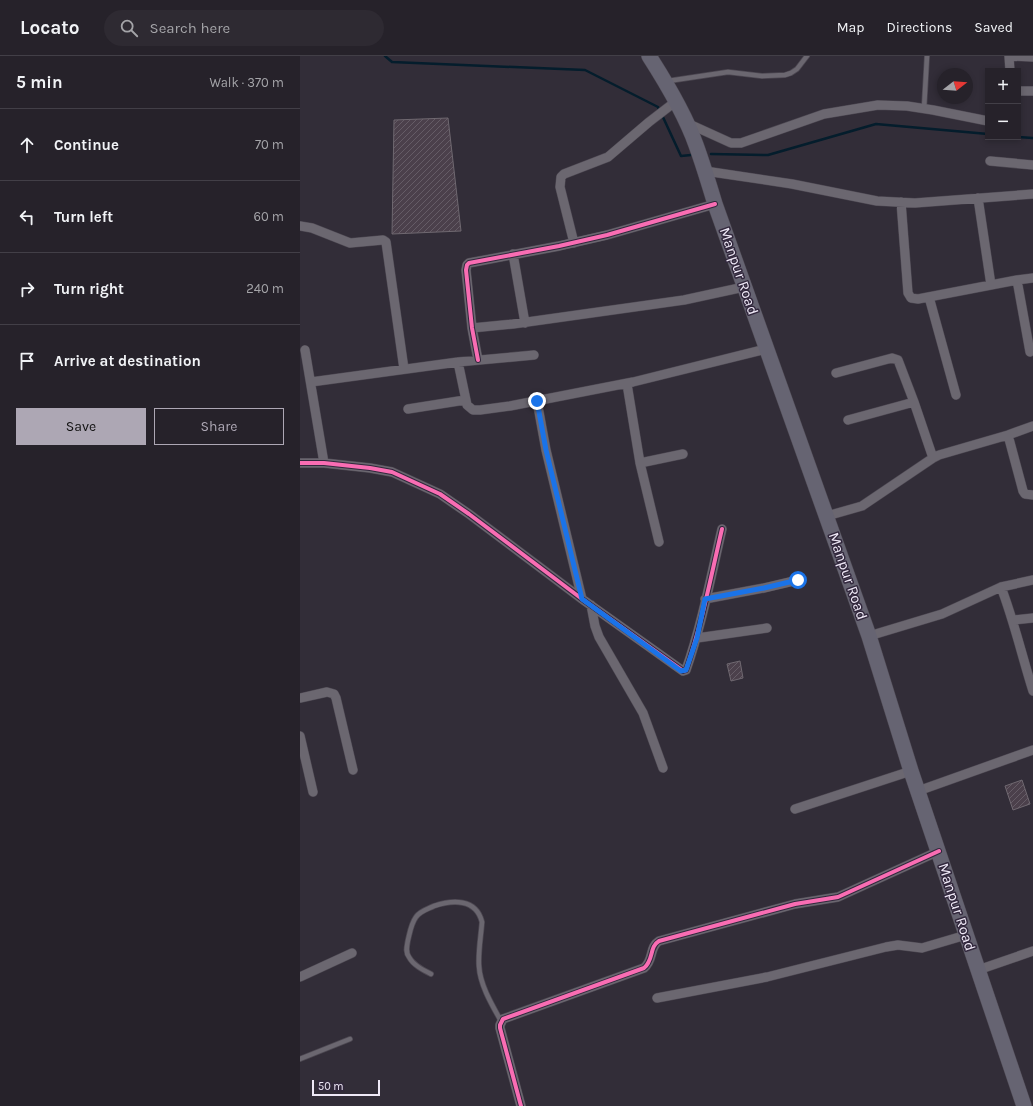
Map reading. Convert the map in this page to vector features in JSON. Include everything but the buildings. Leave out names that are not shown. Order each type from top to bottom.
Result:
[{"type":"highway","name":"Manpur Road","points":[[649,56],[665,82],[672,105],[686,122],[696,144],[744,287],[869,636],[911,771],[1024,1106]]},
{"type":"street","points":[[1010,68],[1009,56],[1033,58]]},
{"type":"street","points":[[1021,91],[1033,91]]},
{"type":"street","points":[[574,243],[560,187],[561,177],[564,174],[608,157],[672,105]]},
{"type":"street","points":[[686,122],[731,144],[740,144],[824,114],[878,105],[924,109],[985,121]]},
{"type":"street","points":[[990,161],[1033,165]]},
{"type":"street","points":[[705,171],[792,184],[877,201],[915,203],[1033,194]]},
{"type":"street","points":[[978,198],[991,285]]},
{"type":"street","points":[[901,202],[908,293],[910,298],[914,299],[929,297],[1033,278]]},
{"type":"street","points":[[478,360],[472,328],[466,270],[467,265],[472,261],[574,243],[715,204]]},
{"type":"street","points":[[300,226],[312,228],[350,243],[383,240],[386,242],[404,369]]},
{"type":"street","points":[[513,254],[525,323]]},
{"type":"street","points":[[1017,280],[1030,352]]},
{"type":"street","points":[[472,328],[525,323],[684,300],[744,287]]},
{"type":"street","points":[[929,297],[956,395]]},
{"type":"street","points":[[458,362],[467,405],[473,410],[480,410],[628,384],[766,349]]},
{"type":"street","points":[[305,350],[312,382],[324,462]]},
{"type":"street","points":[[312,382],[458,362],[534,355]]},
{"type":"street","points":[[836,373],[895,358],[900,364],[933,458]]},
{"type":"street","points":[[628,384],[640,463],[659,542]]},
{"type":"street","points":[[408,408],[466,400]]},
{"type":"street","points":[[537,401],[546,450],[582,599]]},
{"type":"street","points":[[848,420],[914,402]]},
{"type":"street","points":[[827,516],[862,506],[933,458],[1033,426]]},
{"type":"street","points":[[1008,435],[1023,491],[1025,494],[1033,494]]},
{"type":"street","points":[[640,463],[683,454]]},
{"type":"street","points":[[300,463],[324,462],[392,472],[440,494],[681,671],[686,670],[697,638],[722,530]]},
{"type":"street","points":[[705,599],[798,580]]},
{"type":"street","points":[[869,636],[942,614],[1001,587],[1033,580]]},
{"type":"street","points":[[1001,587],[1013,620],[1018,644],[1033,691]]},
{"type":"street","points":[[592,605],[595,626],[599,637],[643,713],[663,768]]},
{"type":"street","points":[[1013,620],[1033,618]]},
{"type":"street","points":[[697,638],[767,628]]},
{"type":"street","points":[[300,698],[327,692],[334,694],[353,770]]},
{"type":"street","points":[[300,736],[313,792]]},
{"type":"street","points":[[918,790],[1033,750]]},
{"type":"street","points":[[795,809],[911,771]]},
{"type":"street","points":[[521,1106],[500,1028],[501,1021],[644,968],[649,964],[655,943],[659,941],[795,904],[838,897],[939,852]]},
{"type":"street","points":[[656,998],[767,977],[892,946],[922,948],[966,935]]},
{"type":"street","points":[[978,970],[1033,951]]},
{"type":"street","points":[[300,977],[352,953]]},
{"type":"lane","points":[[665,82],[728,72],[762,76],[785,75],[797,69],[808,56]]},
{"type":"lane","points":[[924,109],[927,56]]},
{"type":"lane","points":[[430,974],[411,960],[406,950],[411,927],[416,915],[426,909],[452,901],[458,901],[472,907],[480,915],[482,922],[479,966],[480,974],[493,1007],[501,1021]]},
{"type":"lane","points":[[300,1059],[350,1039]]},
{"type":"waterway","points":[[385,56],[392,62],[585,70],[658,107],[659,110]]},
{"type":"waterway","points":[[662,115],[681,156],[691,155]]},
{"type":"waterway","points":[[711,154],[768,155],[876,124],[985,134]]},
{"type":"waterway","points":[[1021,137],[1033,138]]},
{"type":"cycle path","points":[[478,360],[472,328],[466,270],[469,263],[559,246],[607,235],[715,204]]},
{"type":"cycle path","points":[[300,463],[324,463],[392,472],[440,494],[582,599],[683,671],[686,670],[697,635],[722,529]]},
{"type":"cycle path","points":[[521,1106],[500,1028],[503,1019],[644,968],[649,961],[654,947],[659,941],[795,904],[838,897],[939,851]]},
{"type":"route","points":[[537,401],[546,450],[582,599],[681,671],[686,670],[697,638],[705,599],[798,580]]}]
